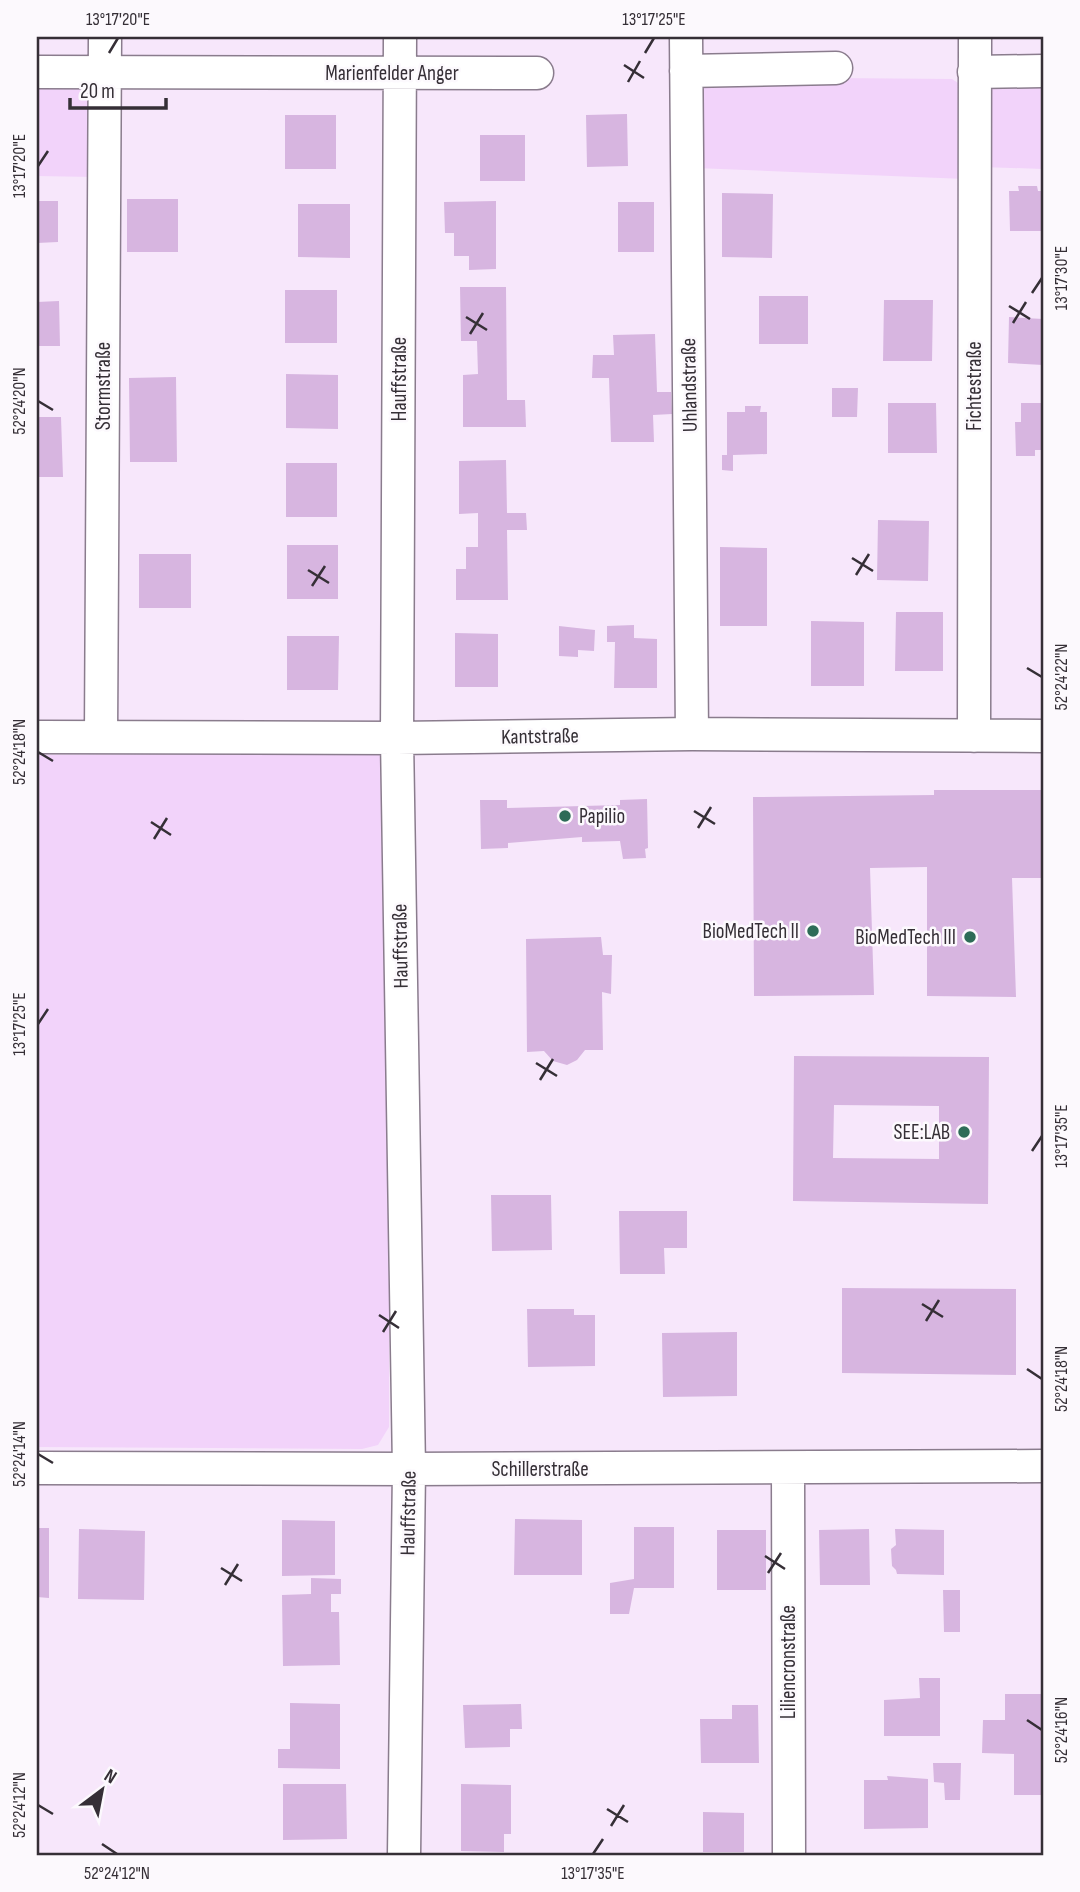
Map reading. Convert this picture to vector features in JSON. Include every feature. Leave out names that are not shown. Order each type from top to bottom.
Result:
[{"type":"street","name":"Stormstraße","points":[[101,736],[105,37]]},
{"type":"street","name":"Hauffstraße","points":[[400,37],[397,738],[409,1469],[404,1855]]},
{"type":"street","name":"Uhlandstraße","points":[[686,37],[692,734]]},
{"type":"street","name":"Fichtestraße","points":[[974,736],[975,37]]},
{"type":"street","points":[[686,71],[836,68]]},
{"type":"street","points":[[974,72],[1043,71]]},
{"type":"street","name":"Marienfelder Anger","points":[[37,72],[537,73]]},
{"type":"street","name":"Kantstraße","points":[[37,737],[397,738],[692,734],[1043,736]]},
{"type":"street","name":"Schillerstraße","points":[[37,1468],[1043,1466]]},
{"type":"street","name":"Liliencronstraße","points":[[788,1468],[789,1855]]},
{"type":"shaded area","points":[[1043,77],[1043,169],[982,167],[987,85]]},
{"type":"shaded area","points":[[952,79],[961,85],[965,179],[696,168],[698,90],[705,81]]},
{"type":"shaded area","points":[[37,82],[91,87],[94,177],[37,176]]},
{"type":"shaded area","points":[[376,753],[385,759],[389,771],[389,1427],[378,1445],[362,1449],[37,1447],[37,755]]},
{"type":"building","points":[[627,114],[628,166],[587,167],[586,115]]},
{"type":"building","points":[[285,115],[336,115],[336,169],[285,169]]},
{"type":"building","points":[[480,135],[525,135],[525,181],[480,181]]},
{"type":"building","points":[[1018,186],[1037,186],[1038,191],[1043,191],[1043,231],[1010,231],[1009,191],[1019,191]]},
{"type":"building","points":[[722,193],[773,194],[772,258],[722,257]]},
{"type":"building","points":[[127,199],[178,199],[178,252],[127,252]]},
{"type":"building","points":[[37,201],[58,201],[58,242],[37,243]]},
{"type":"building","points":[[496,201],[496,269],[469,270],[469,256],[454,256],[454,233],[445,233],[444,202]]},
{"type":"building","points":[[618,202],[654,202],[654,252],[618,252]]},
{"type":"building","points":[[298,204],[350,204],[350,258],[298,257]]},
{"type":"building","points":[[460,287],[506,287],[507,400],[525,400],[526,427],[463,427],[463,375],[478,374],[477,341],[461,341]]},
{"type":"building","points":[[285,290],[337,290],[337,343],[285,343]]},
{"type":"building","points":[[759,296],[808,296],[808,344],[759,344]]},
{"type":"building","points":[[884,300],[933,300],[932,361],[883,361]]},
{"type":"building","points":[[59,301],[60,346],[37,346],[37,302]]},
{"type":"building","points":[[1009,317],[1043,319],[1043,365],[1008,363]]},
{"type":"building","points":[[655,334],[657,392],[671,392],[672,414],[653,415],[654,442],[611,442],[609,378],[592,378],[593,355],[614,355],[613,335]]},
{"type":"building","points":[[286,374],[338,375],[338,429],[286,428]]},
{"type":"building","points":[[176,377],[177,462],[130,462],[129,378]]},
{"type":"building","points":[[832,388],[858,388],[857,417],[832,417]]},
{"type":"building","points":[[888,403],[936,403],[937,453],[888,453]]},
{"type":"building","points":[[1021,403],[1043,403],[1043,450],[1035,450],[1035,456],[1016,456],[1015,422],[1021,422]]},
{"type":"building","points":[[745,406],[761,406],[760,412],[767,412],[767,454],[733,455],[733,471],[722,470],[722,455],[727,455],[727,412],[745,412]]},
{"type":"building","points":[[37,417],[61,417],[63,477],[37,477]]},
{"type":"building","points":[[506,460],[507,513],[526,513],[527,530],[507,530],[508,600],[456,600],[456,569],[466,569],[466,547],[478,547],[478,513],[459,514],[459,461]]},
{"type":"building","points":[[286,463],[337,463],[337,517],[286,517]]},
{"type":"building","points":[[878,520],[929,521],[928,581],[877,580]]},
{"type":"building","points":[[287,545],[338,545],[338,599],[287,599]]},
{"type":"building","points":[[720,547],[767,548],[767,626],[720,626]]},
{"type":"building","points":[[139,554],[191,554],[191,608],[139,608]]},
{"type":"building","points":[[896,612],[943,612],[943,671],[895,671]]},
{"type":"building","points":[[811,621],[864,622],[864,686],[811,686]]},
{"type":"building","points":[[634,625],[634,638],[657,639],[657,688],[614,688],[615,642],[607,642],[607,626]]},
{"type":"building","points":[[559,626],[595,630],[594,651],[578,650],[578,657],[559,656]]},
{"type":"building","points":[[455,633],[498,634],[498,687],[455,687]]},
{"type":"building","points":[[287,636],[339,636],[338,690],[287,690]]},
{"type":"building","points":[[934,790],[1043,790],[1043,878],[1012,878],[1016,997],[927,996],[927,867],[870,868],[874,995],[754,996],[753,797],[934,795]]},
{"type":"building","points":[[647,799],[646,858],[623,859],[620,841],[582,842],[582,837],[508,843],[508,848],[481,849],[480,800],[507,800],[507,808],[620,805],[620,800]]},
{"type":"building","points":[[601,937],[603,955],[612,955],[611,994],[602,992],[603,1050],[585,1050],[577,1060],[567,1065],[553,1061],[544,1051],[527,1052],[526,939]]},
{"type":"building","name":"SEE:LAB","points":[[794,1056],[989,1057],[988,1204],[793,1201]],"holes":[[[834,1105],[939,1106],[939,1159],[833,1158]]]},
{"type":"building","points":[[491,1195],[551,1195],[552,1250],[492,1251]]},
{"type":"building","points":[[619,1211],[687,1211],[687,1248],[664,1248],[665,1274],[620,1274]]},
{"type":"building","points":[[842,1288],[1016,1289],[1016,1375],[842,1373]]},
{"type":"building","points":[[527,1309],[574,1309],[574,1315],[595,1315],[595,1366],[528,1367]]},
{"type":"building","points":[[737,1332],[737,1396],[663,1397],[662,1333]]},
{"type":"building","points":[[515,1519],[582,1520],[582,1575],[514,1575]]},
{"type":"building","points":[[282,1520],[335,1521],[335,1575],[282,1576]]},
{"type":"building","points":[[634,1527],[674,1527],[674,1588],[634,1588],[629,1614],[610,1614],[610,1583],[634,1579]]},
{"type":"building","points":[[37,1528],[49,1528],[49,1598],[37,1597]]},
{"type":"building","points":[[79,1529],[145,1531],[144,1600],[78,1599]]},
{"type":"building","points":[[869,1529],[870,1585],[820,1585],[819,1530]]},
{"type":"building","points":[[895,1529],[944,1530],[944,1575],[897,1574],[892,1566],[891,1549],[896,1545]]},
{"type":"building","points":[[717,1530],[766,1530],[766,1590],[717,1590]]},
{"type":"building","points":[[311,1578],[341,1579],[341,1594],[331,1594],[331,1612],[339,1612],[340,1665],[283,1666],[282,1595],[311,1594]]},
{"type":"building","points":[[943,1590],[960,1590],[960,1632],[944,1632]]},
{"type":"building","points":[[919,1678],[940,1678],[940,1736],[884,1736],[884,1700],[920,1698]]},
{"type":"building","points":[[1005,1694],[1043,1694],[1043,1795],[1014,1795],[1014,1754],[982,1753],[983,1720],[1005,1720]]},
{"type":"building","points":[[290,1703],[340,1704],[340,1769],[278,1768],[278,1749],[290,1749]]},
{"type":"building","points":[[521,1704],[522,1729],[510,1729],[510,1747],[465,1748],[463,1705]]},
{"type":"building","points":[[732,1705],[758,1705],[759,1763],[701,1763],[700,1719],[732,1719]]},
{"type":"building","points":[[933,1763],[961,1763],[960,1800],[945,1800],[944,1783],[934,1782]]},
{"type":"building","points":[[887,1776],[928,1779],[928,1828],[864,1829],[864,1780],[888,1780]]},
{"type":"building","points":[[283,1784],[346,1784],[347,1839],[283,1840]]},
{"type":"building","points":[[461,1784],[511,1785],[511,1834],[504,1834],[504,1852],[461,1851]]},
{"type":"building","points":[[703,1812],[744,1813],[744,1852],[703,1852]]},
{"type":"place","name":"Papilio","points":[[565,816]]},
{"type":"place","name":"BioMedTech II","points":[[813,931]]},
{"type":"place","name":"BioMedTech III","points":[[970,937]]},
{"type":"place","name":"SEE:LAB","points":[[964,1132]]}]
